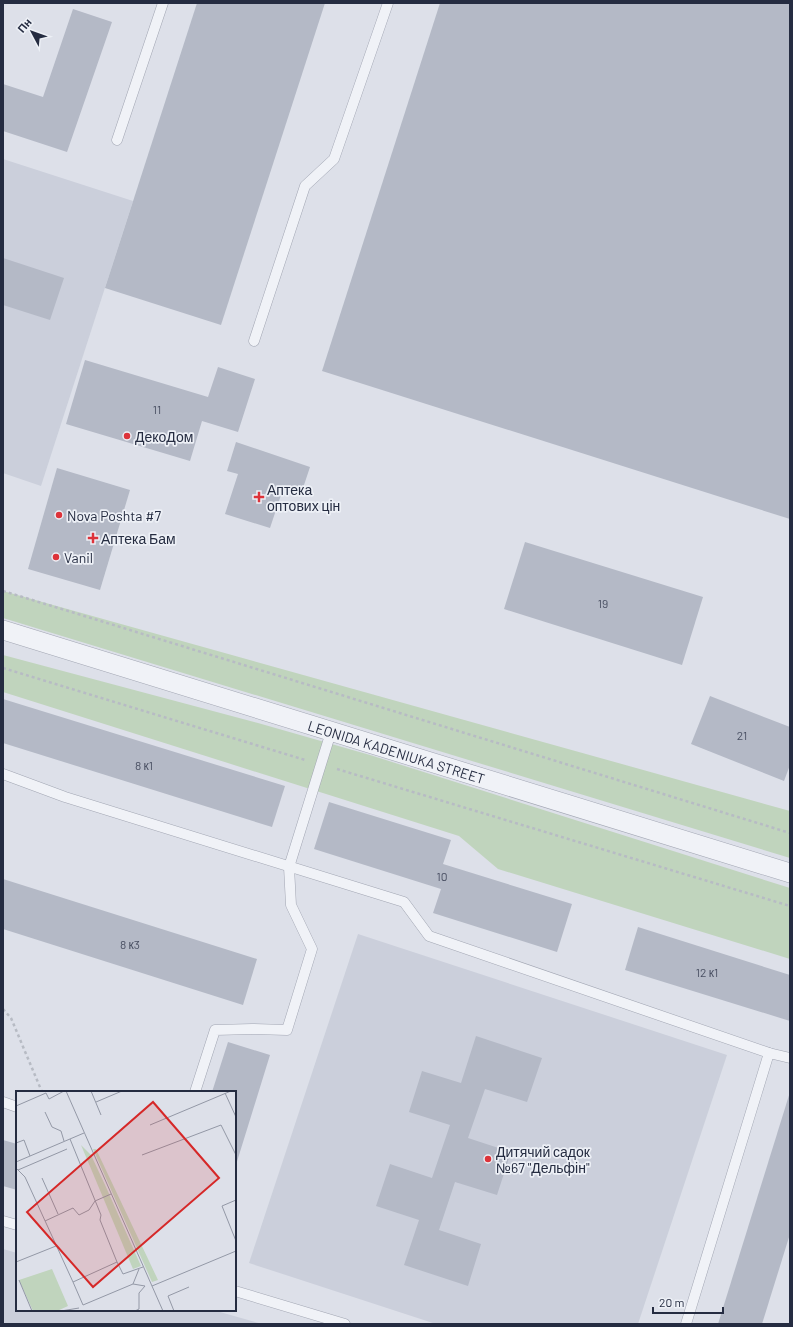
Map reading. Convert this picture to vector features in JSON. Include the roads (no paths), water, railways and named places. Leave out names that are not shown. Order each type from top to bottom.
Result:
[{"type":"street","name":"LEONIDA KADENIUKA STREET","points":[[3,630],[790,873]]},
{"type":"lane","points":[[118,140],[163,3]]},
{"type":"lane","points":[[254,341],[304,186],[334,159],[388,3]]},
{"type":"lane","points":[[195,1091],[215,1030],[252,1028],[286,1030],[312,949],[292,905],[289,867],[331,732]]},
{"type":"lane","points":[[3,774],[65,797],[404,902],[428,936],[769,1053],[790,1058]]},
{"type":"lane","points":[[686,1324],[769,1053]]},
{"type":"lane","points":[[3,1102],[16,1107]]},
{"type":"lane","points":[[3,1221],[16,1225]]},
{"type":"lane","points":[[236,1291],[345,1324]]},
{"type":"place","name":"ДекоДом","points":[[127,436]]},
{"type":"place","name":"Аптека оптових цін","points":[[259,497]]},
{"type":"place","name":"Nova Poshta #7","points":[[59,515]]},
{"type":"place","name":"Аптека Бам","points":[[93,538]]},
{"type":"place","name":"Vanil","points":[[56,557]]},
{"type":"place","name":"Дитячий садок №67 \"Дельфін\"","points":[[488,1159]]}]
